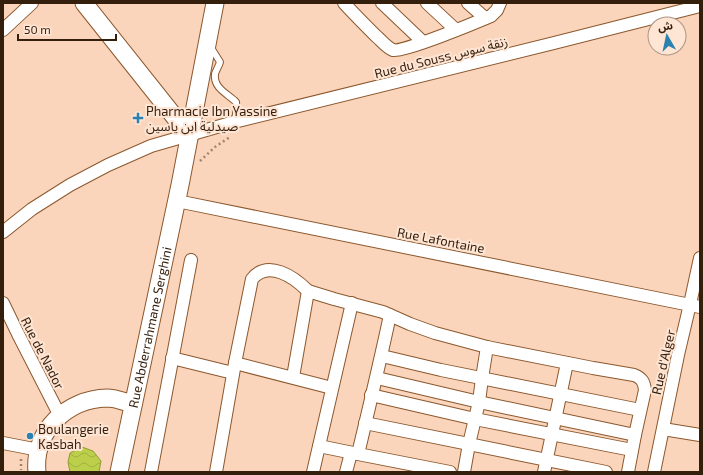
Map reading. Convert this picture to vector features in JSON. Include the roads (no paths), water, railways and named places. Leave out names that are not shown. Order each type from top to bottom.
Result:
[{"type":"street","points":[[3,30],[32,3]]},
{"type":"street","points":[[84,3],[190,135]]},
{"type":"street","name":"Rue Abderrahmane Serghini","points":[[37,472],[37,459],[43,437],[50,426],[70,408],[82,402],[108,398],[134,404],[177,202],[215,3]]},
{"type":"street","points":[[344,3],[381,40],[395,50],[423,42],[484,18],[494,13],[500,3]]},
{"type":"street","points":[[382,3],[423,42]]},
{"type":"street","points":[[427,3],[456,30]]},
{"type":"street","points":[[468,3],[484,18]]},
{"type":"street","name":"Rue du Souss زنقة سوس","points":[[3,232],[32,209],[70,185],[108,165],[151,146],[234,122],[554,44],[700,6]]},
{"type":"street","name":"Rue Lafontaine","points":[[177,202],[695,305]]},
{"type":"street","name":"Rue d'Alger","points":[[654,472],[678,355],[695,305],[700,258]]},
{"type":"street","points":[[151,472],[191,260]]},
{"type":"street","points":[[216,472],[234,368],[252,279],[256,274],[268,270],[277,271],[288,275],[308,291],[383,312],[435,333],[487,347],[639,377],[644,382],[645,390],[628,472]]},
{"type":"street","points":[[292,377],[308,291]]},
{"type":"street","name":"Rue de Nador","points":[[3,303],[60,416]]},
{"type":"street","points":[[313,472],[352,303]]},
{"type":"street","points":[[347,472],[365,423],[371,395],[377,378],[390,315]]},
{"type":"street","points":[[464,472],[479,402],[487,347]]},
{"type":"street","points":[[382,356],[640,410]]},
{"type":"street","points":[[172,358],[292,377],[332,388]]},
{"type":"street","points":[[544,472],[567,363]]},
{"type":"street","points":[[377,378],[479,402],[635,435]]},
{"type":"street","points":[[371,395],[475,419],[632,450]]},
{"type":"street","points":[[119,472],[134,404]]},
{"type":"street","points":[[365,423],[606,472]]},
{"type":"street","points":[[663,429],[700,435]]},
{"type":"street","points":[[3,443],[39,450]]},
{"type":"street","points":[[319,446],[450,472]]},
{"type":"lane","points":[[208,42],[220,62],[215,72],[216,82],[221,90],[236,102],[238,110],[234,122]]},
{"type":"water","points":[[82,447],[93,451],[101,461],[99,472],[70,472],[68,462],[70,453]]},
{"type":"place","name":"Pharmacie Ibn Yassine صيدلية ابن ياسين","points":[[138,118]]},
{"type":"place","name":"Boulangerie Kasbah","points":[[30,436]]}]
